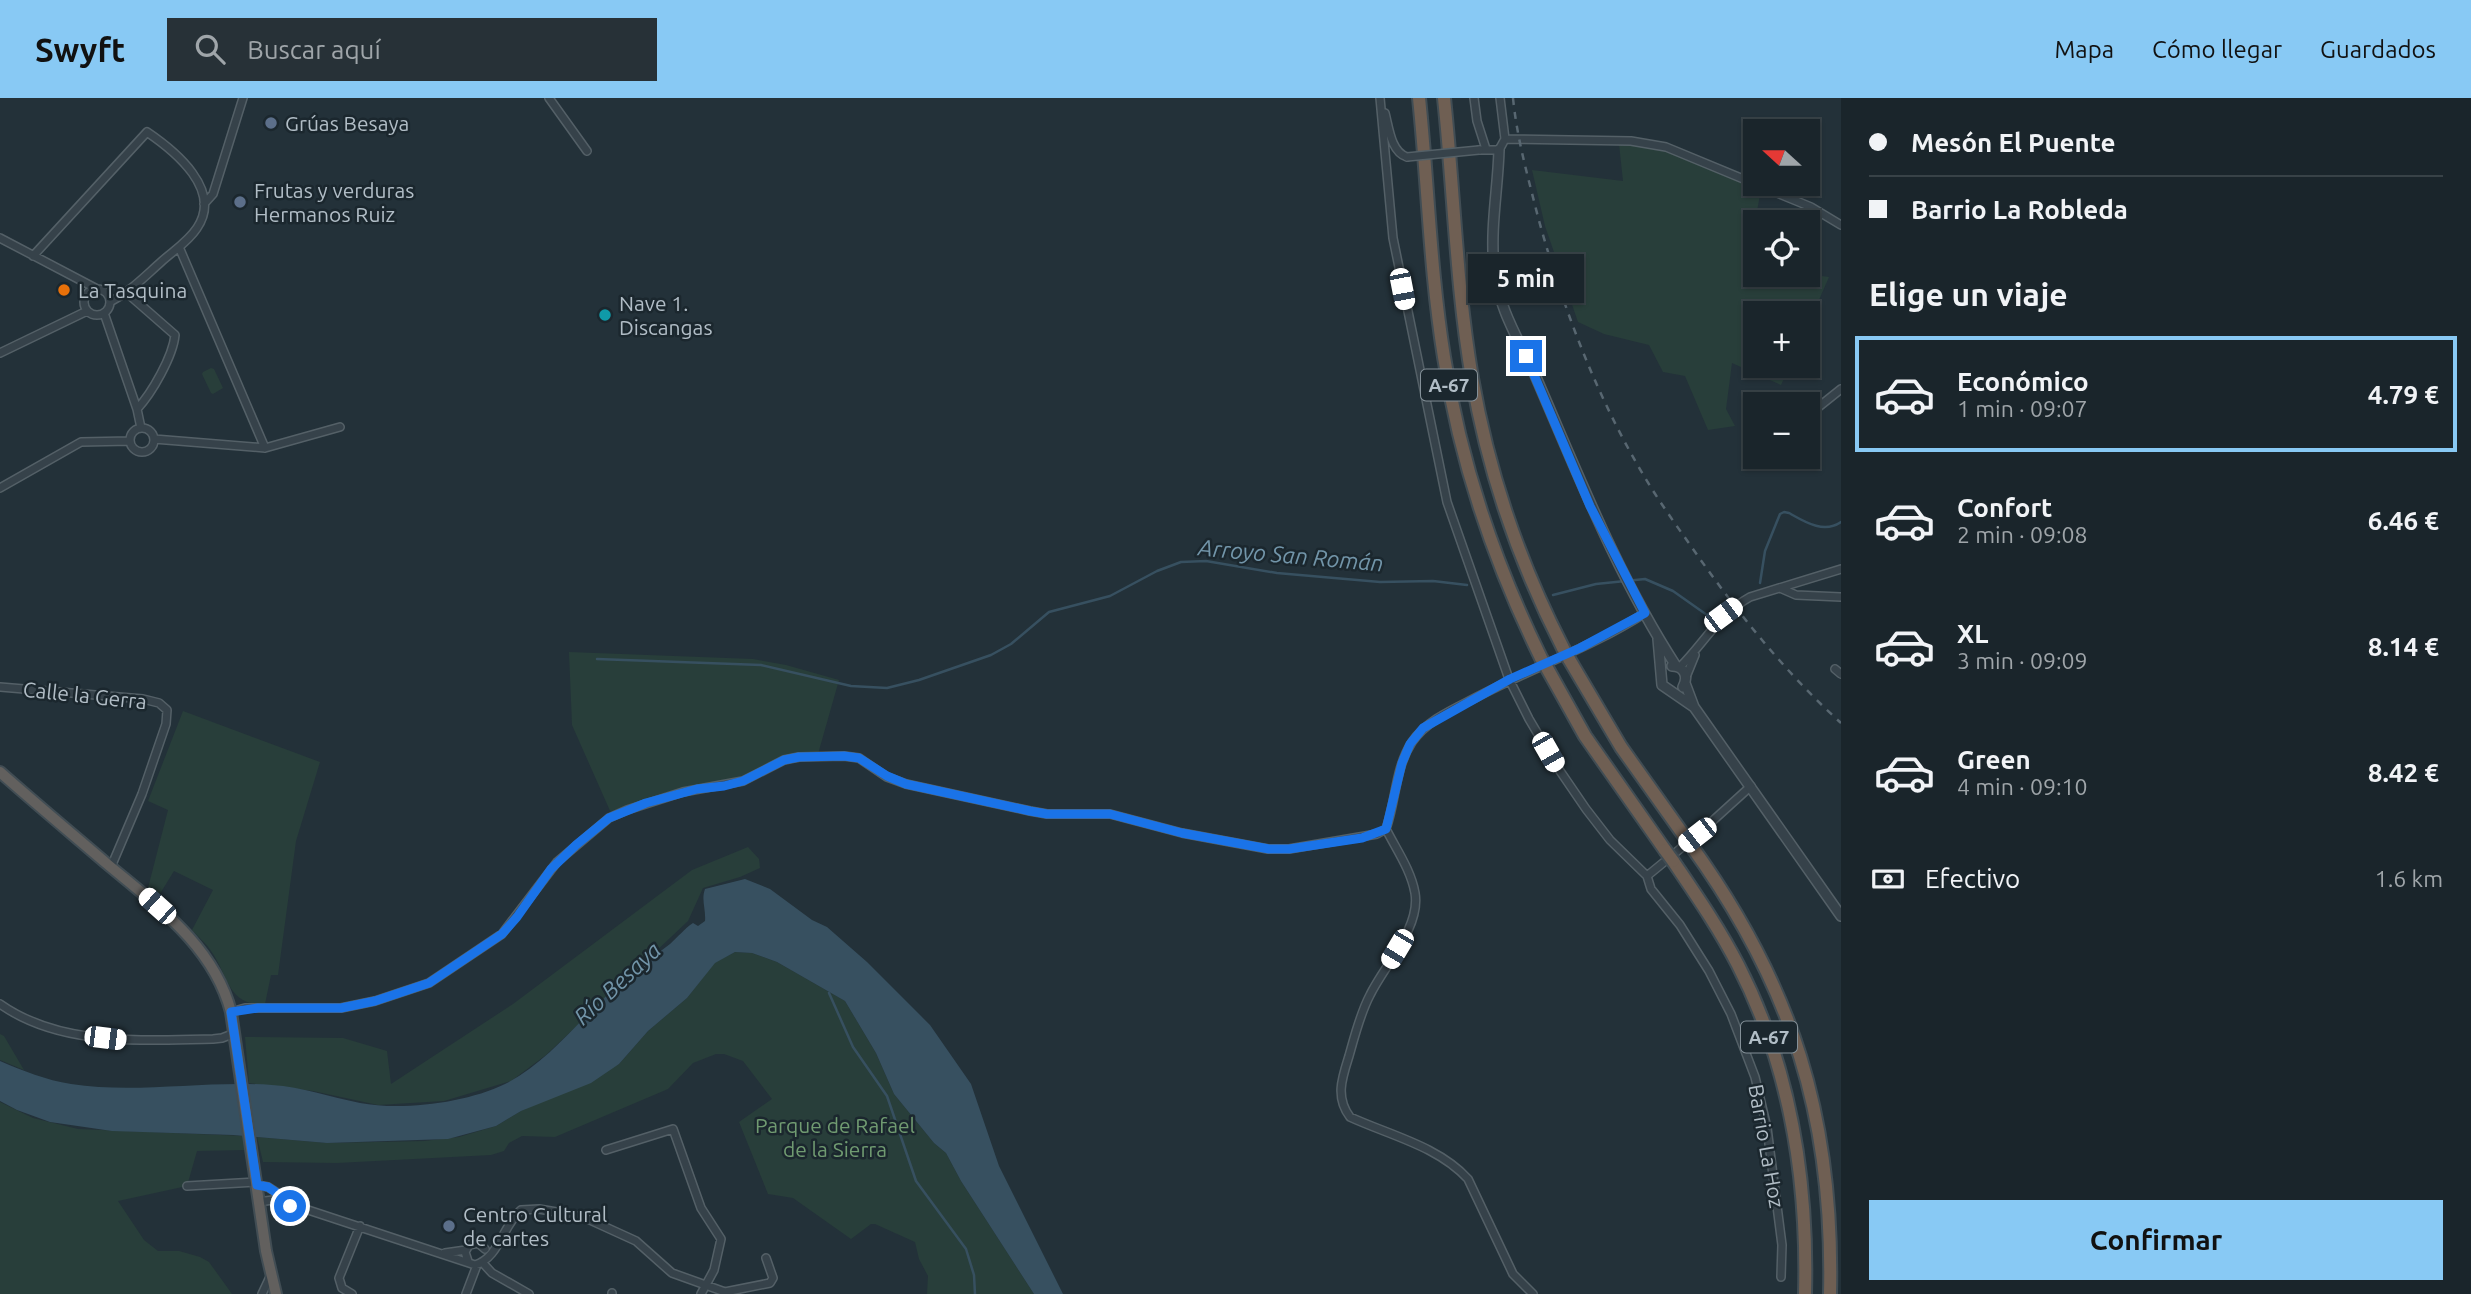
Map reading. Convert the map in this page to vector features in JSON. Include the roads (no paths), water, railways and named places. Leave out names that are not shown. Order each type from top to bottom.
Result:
[{"type":"highway","name":"A-67","points":[[1419,98],[1439,322],[1447,376],[1460,439],[1490,541],[1515,603],[1544,663],[1585,736],[1707,912],[1734,957],[1752,995],[1772,1045],[1794,1128],[1802,1181],[1805,1294]]},
{"type":"highway","name":"A-67","points":[[1444,98],[1462,310],[1479,413],[1511,526],[1532,580],[1566,653],[1621,747],[1727,897],[1781,999],[1804,1065],[1817,1116],[1830,1220],[1830,1294]]},
{"type":"highway","points":[[0,772],[157,906],[192,940],[219,979],[231,1012],[258,1202],[270,1277],[276,1294]]},
{"type":"highway","points":[[1798,1294],[1801,1244],[1805,1233]]},
{"type":"street","points":[[0,353],[87,311],[96,315],[104,313],[110,302],[127,293],[198,228],[204,204],[212,194],[243,98]]},
{"type":"street","points":[[549,98],[587,151]]},
{"type":"street","points":[[1380,98],[1395,148],[1407,157]]},
{"type":"street","name":"Barrio La Hoz","points":[[1380,98],[1392,238],[1447,502],[1510,679],[1552,758],[1610,840],[1647,876],[1651,889],[1680,925],[1709,971],[1731,1014],[1755,1077],[1770,1147],[1782,1245],[1781,1277]]},
{"type":"street","points":[[1474,98],[1483,149]]},
{"type":"street","points":[[1500,98],[1505,139],[1499,150],[1493,237],[1494,267],[1508,319],[1583,489],[1645,613],[1686,680],[1694,707]]},
{"type":"street","points":[[33,256],[146,132],[163,143],[192,170],[204,204]]},
{"type":"street","points":[[1505,139],[1631,141],[1666,147],[1811,208],[1841,225]]},
{"type":"street","points":[[1386,165],[1407,157],[1483,149],[1499,150]]},
{"type":"street","points":[[1,240],[99,289],[107,294],[110,302]]},
{"type":"street","points":[[179,247],[265,449]]},
{"type":"street","points":[[76,279],[88,293]]},
{"type":"street","points":[[87,311],[84,300],[88,293],[99,289]]},
{"type":"street","points":[[127,293],[176,335],[170,354],[148,396],[137,409]]},
{"type":"street","points":[[104,313],[141,428]]},
{"type":"street","points":[[1820,406],[1841,388]]},
{"type":"street","points":[[154,439],[265,449],[340,427]]},
{"type":"street","points":[[141,428],[151,432],[154,439],[149,450],[141,452],[134,449],[130,441],[134,431],[141,428]]},
{"type":"street","points":[[0,488],[81,442],[130,441]]},
{"type":"street","points":[[1662,672],[1668,666],[1678,666],[1696,651],[1723,615],[1750,597],[1841,569]]},
{"type":"street","points":[[1780,588],[1796,595],[1841,597]]},
{"type":"street","points":[[1533,1294],[1513,1274],[1468,1179],[1433,1153],[1349,1117],[1344,1110],[1340,1085],[1360,1016],[1371,992],[1405,936],[1414,907],[1415,894],[1411,880],[1386,829],[1402,763],[1410,744],[1423,728],[1510,679],[1580,648],[1645,613]]},
{"type":"street","points":[[1658,637],[1662,685],[1694,707],[1841,916]]},
{"type":"street","points":[[1673,692],[1682,689],[1696,651]]},
{"type":"street","name":"Calle la Gerra","points":[[0,687],[143,699],[159,703],[167,710],[166,724],[146,782],[111,867]]},
{"type":"street","points":[[231,1012],[258,1008],[341,1008],[375,1001],[426,984],[502,934],[551,869],[609,818],[683,792],[743,781],[792,758],[824,755],[859,758],[887,776],[906,784],[1005,807],[1047,814],[1110,814],[1250,847],[1289,849],[1362,838],[1386,829]]},
{"type":"street","points":[[1647,876],[1751,786]]},
{"type":"street","points":[[0,1004],[38,1023],[87,1036],[123,1040],[235,1038]]},
{"type":"street","points":[[606,1150],[673,1129],[701,1208],[720,1239],[714,1270],[701,1294]]},
{"type":"street","points":[[187,1186],[256,1181],[296,1206]]},
{"type":"street","points":[[258,1202],[273,1200],[296,1206],[445,1253],[450,1257],[482,1262],[492,1272],[529,1294]]},
{"type":"street","points":[[466,1294],[482,1262],[497,1246],[513,1218],[521,1210],[566,1213],[626,1236],[650,1251],[672,1273],[725,1293],[770,1283],[773,1278],[766,1258]]},
{"type":"street","points":[[352,1294],[342,1288],[339,1280],[360,1226]]},
{"type":"street","points":[[445,1253],[466,1250],[474,1243],[485,1249]]},
{"type":"street","points":[[485,1249],[497,1246]]},
{"type":"street","points":[[482,1262],[485,1249]]},
{"type":"street","points":[[466,1250],[468,1261]]},
{"type":"street","points":[[262,1294],[270,1277]]},
{"type":"water","points":[[745,879],[770,889],[812,920],[827,927],[867,962],[930,1025],[971,1084],[999,1166],[1063,1294],[1034,1294],[946,1153],[934,1143],[894,1094],[876,1053],[845,1001],[777,962],[752,953],[735,952],[715,963],[687,998],[648,1031],[619,1064],[591,1083],[521,1111],[496,1126],[448,1139],[327,1143],[233,1135],[112,1131],[50,1122],[0,1101],[0,1061],[53,1080],[96,1087],[272,1085],[377,1105],[434,1104],[489,1091],[532,1067],[626,978],[690,925],[693,923],[698,926],[705,921],[705,889]]},
{"type":"waterway","name":"Arroyo San Román","points":[[1760,583],[1765,551],[1780,514],[1789,513],[1821,527],[1841,522]]},
{"type":"waterway","name":"Arroyo San Román","points":[[597,659],[761,665],[851,686],[887,688],[991,655],[1011,644],[1049,612],[1110,596],[1157,571],[1181,562],[1206,561],[1277,573],[1380,582],[1433,581],[1467,585]]},
{"type":"waterway","name":"Arroyo San Román","points":[[1553,595],[1596,584],[1645,579],[1673,591],[1707,615],[1721,605]]},
{"type":"waterway","points":[[829,993],[853,1047],[887,1096],[916,1181],[966,1249],[974,1275],[975,1294]]},
{"type":"railway","points":[[1513,98],[1523,158],[1559,288],[1585,358],[1616,425],[1658,498],[1732,603],[1784,665],[1841,723]]},
{"type":"place","name":"Grúas Besaya","points":[[271,123]]},
{"type":"place","name":"Frutas y verduras Hermanos Ruiz","points":[[240,202]]},
{"type":"place","name":"La Tasquina","points":[[64,290]]},
{"type":"place","name":"Nave 1. Discangas","points":[[605,315]]},
{"type":"place","name":"Centro Cultural de cartes","points":[[449,1226]]},
{"type":"water label","name":"Río Besaya","points":[[617,983]]},
{"type":"park label","name":"Parque de Rafael de la Sierra","points":[[835,1137]]}]
